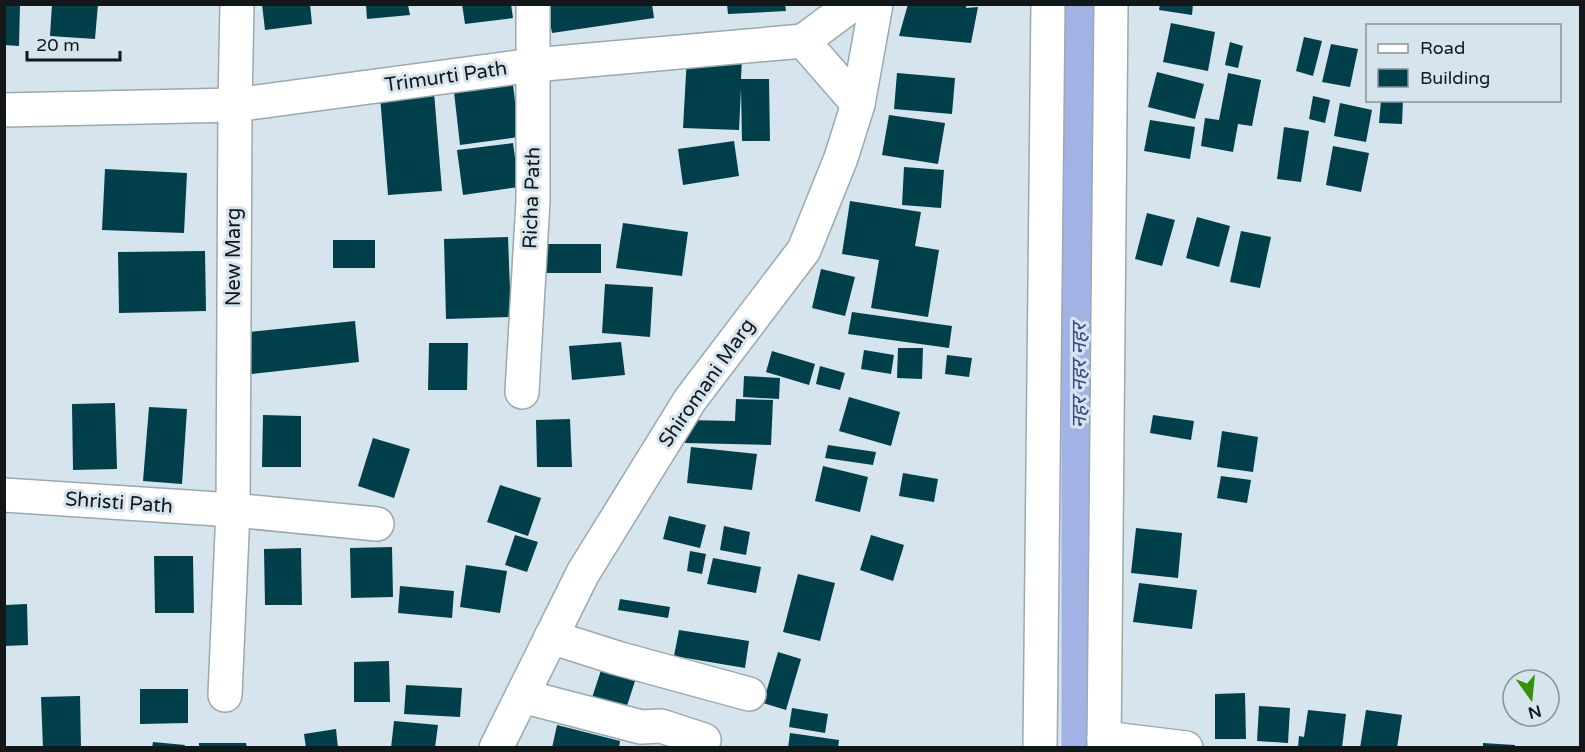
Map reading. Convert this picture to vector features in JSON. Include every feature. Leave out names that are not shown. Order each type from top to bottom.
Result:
[{"type":"street","name":"New Marg","points":[[225,695],[233,510],[237,4]]},
{"type":"street","name":"Richa Path","points":[[522,392],[533,201],[533,4]]},
{"type":"street","points":[[853,4],[803,40],[858,104]]},
{"type":"street","name":"Shiromani Marg","points":[[496,747],[583,573],[690,400],[804,250],[841,158],[858,104],[876,4]]},
{"type":"street","points":[[1040,747],[1048,4]]},
{"type":"street","points":[[1111,4],[1104,743],[1186,747]]},
{"type":"street","name":"Trimurti Path","points":[[4,110],[235,105],[533,65],[803,40]]},
{"type":"street","name":"Shristi Path","points":[[4,495],[233,510]]},
{"type":"street","points":[[233,510],[377,524]]},
{"type":"street","points":[[551,637],[617,658],[749,694]]},
{"type":"street","points":[[522,696],[641,727],[662,726],[704,740]]},
{"type":"building","points":[[4,4],[20,4],[19,46],[4,45]]},
{"type":"building","points":[[52,4],[98,4],[95,39],[50,36]]},
{"type":"building","points":[[262,4],[310,4],[312,24],[265,30]]},
{"type":"building","points":[[462,4],[511,4],[513,18],[465,24]]},
{"type":"building","points":[[547,4],[652,4],[654,18],[552,33]]},
{"type":"building","points":[[727,4],[785,4],[786,11],[728,14]]},
{"type":"building","points":[[908,4],[967,4],[966,8],[978,7],[971,43],[899,36]]},
{"type":"building","points":[[1160,4],[1193,4],[1192,15],[1159,10]]},
{"type":"building","points":[[366,5],[408,5],[410,15],[367,19]]},
{"type":"building","points":[[1171,23],[1215,32],[1208,71],[1163,62]]},
{"type":"building","points":[[1304,37],[1322,41],[1313,76],[1296,71]]},
{"type":"building","points":[[1230,42],[1243,46],[1238,68],[1225,65]]},
{"type":"building","points":[[1331,44],[1358,49],[1350,87],[1322,82]]},
{"type":"building","points":[[687,56],[742,58],[741,79],[769,79],[770,141],[742,141],[741,89],[739,130],[683,128]]},
{"type":"building","points":[[1157,72],[1204,84],[1195,119],[1148,107]]},
{"type":"building","points":[[897,73],[955,78],[952,114],[894,109]]},
{"type":"building","points":[[1228,73],[1261,80],[1252,126],[1238,124],[1233,152],[1201,146],[1205,118],[1219,120]]},
{"type":"building","points":[[513,84],[519,137],[460,145],[454,92]]},
{"type":"building","points":[[434,92],[442,191],[388,195],[380,96]]},
{"type":"building","points":[[1313,96],[1330,100],[1325,123],[1309,119]]},
{"type":"building","points":[[1381,102],[1403,102],[1402,124],[1379,123]]},
{"type":"building","points":[[1340,103],[1372,110],[1366,142],[1334,136]]},
{"type":"building","points":[[889,115],[945,123],[938,164],[882,155]]},
{"type":"building","points":[[1150,120],[1195,127],[1190,159],[1144,151]]},
{"type":"building","points":[[1284,127],[1309,131],[1301,182],[1277,179]]},
{"type":"building","points":[[734,141],[739,176],[683,185],[678,149]]},
{"type":"building","points":[[513,143],[519,187],[463,195],[457,150]]},
{"type":"building","points":[[1333,146],[1369,153],[1361,192],[1326,185]]},
{"type":"building","points":[[904,167],[944,170],[941,208],[902,205]]},
{"type":"building","points":[[105,169],[187,173],[184,233],[102,230]]},
{"type":"building","points":[[850,201],[921,212],[915,246],[939,250],[928,317],[871,308],[879,260],[842,254]]},
{"type":"building","points":[[1147,213],[1175,220],[1162,266],[1135,259]]},
{"type":"building","points":[[1197,217],[1230,226],[1219,267],[1186,258]]},
{"type":"building","points":[[623,223],[688,232],[682,276],[616,268]]},
{"type":"building","points":[[1241,231],[1271,237],[1260,288],[1230,282]]},
{"type":"building","points":[[508,237],[511,317],[446,319],[444,239]]},
{"type":"building","points":[[333,240],[375,240],[375,268],[333,268]]},
{"type":"building","points":[[541,244],[601,244],[601,273],[541,273]]},
{"type":"building","points":[[205,251],[206,311],[119,313],[118,252]]},
{"type":"building","points":[[821,269],[855,277],[845,316],[812,308]]},
{"type":"building","points":[[605,284],[653,287],[650,337],[602,333]]},
{"type":"building","points":[[852,312],[952,326],[949,348],[848,334]]},
{"type":"building","points":[[355,321],[359,362],[243,375],[239,333]]},
{"type":"building","points":[[621,342],[625,375],[572,380],[569,346]]},
{"type":"building","points":[[429,343],[468,343],[467,390],[428,390]]},
{"type":"building","points":[[898,348],[923,348],[922,379],[897,378]]},
{"type":"building","points":[[864,350],[894,355],[891,374],[861,369]]},
{"type":"building","points":[[772,351],[815,364],[809,385],[766,372]]},
{"type":"building","points":[[947,355],[972,358],[969,377],[945,374]]},
{"type":"building","points":[[820,366],[845,373],[840,390],[816,384]]},
{"type":"building","points":[[744,376],[780,378],[779,399],[743,397]]},
{"type":"building","points":[[849,397],[900,412],[891,446],[839,431]]},
{"type":"building","points":[[736,399],[773,400],[771,445],[685,443],[686,420],[735,421]]},
{"type":"building","points":[[115,403],[117,469],[73,470],[72,404]]},
{"type":"building","points":[[149,407],[187,409],[182,484],[143,481]]},
{"type":"building","points":[[263,415],[301,416],[301,467],[262,467]]},
{"type":"building","points":[[1153,415],[1194,421],[1191,440],[1150,433]]},
{"type":"building","points":[[570,419],[572,467],[537,467],[536,420]]},
{"type":"building","points":[[1222,431],[1258,437],[1253,472],[1217,467]]},
{"type":"building","points":[[373,438],[410,449],[394,498],[358,486]]},
{"type":"building","points":[[828,445],[876,452],[873,465],[825,458]]},
{"type":"building","points":[[691,447],[757,454],[752,490],[687,483]]},
{"type":"building","points":[[823,466],[868,477],[860,512],[815,501]]},
{"type":"building","points":[[903,473],[938,479],[934,502],[899,496]]},
{"type":"building","points":[[1221,476],[1251,480],[1247,503],[1217,498]]},
{"type":"building","points":[[500,485],[541,498],[528,536],[487,522]]},
{"type":"building","points":[[669,516],[706,525],[700,548],[663,539]]},
{"type":"building","points":[[724,526],[750,532],[746,555],[720,550]]},
{"type":"building","points":[[1136,528],[1182,533],[1178,578],[1131,573]]},
{"type":"building","points":[[515,535],[538,542],[527,572],[505,565]]},
{"type":"building","points":[[871,535],[904,545],[893,581],[860,570]]},
{"type":"building","points":[[392,547],[393,597],[351,598],[350,548]]},
{"type":"building","points":[[301,548],[302,605],[265,605],[264,549]]},
{"type":"building","points":[[690,551],[706,554],[702,574],[687,571]]},
{"type":"building","points":[[154,556],[193,556],[194,613],[155,613]]},
{"type":"building","points":[[713,558],[761,567],[756,593],[707,584]]},
{"type":"building","points":[[466,565],[507,571],[500,613],[460,607]]},
{"type":"building","points":[[798,574],[835,583],[820,641],[783,632]]},
{"type":"building","points":[[1139,583],[1197,590],[1192,629],[1133,622]]},
{"type":"building","points":[[400,586],[454,591],[452,618],[398,613]]},
{"type":"building","points":[[620,599],[670,607],[668,618],[618,610]]},
{"type":"building","points":[[27,604],[28,645],[5,646],[5,605]]},
{"type":"building","points":[[679,630],[749,641],[745,668],[674,656]]},
{"type":"building","points":[[778,652],[801,659],[786,710],[763,703]]},
{"type":"building","points":[[389,661],[390,702],[354,702],[354,662]]},
{"type":"building","points":[[603,664],[637,675],[623,718],[589,707]]},
{"type":"building","points":[[406,685],[462,688],[460,717],[404,714]]},
{"type":"building","points":[[140,689],[188,689],[188,723],[140,724]]},
{"type":"building","points":[[1245,693],[1246,739],[1215,739],[1215,694]]},
{"type":"building","points":[[80,696],[81,748],[43,748],[41,697]]},
{"type":"building","points":[[1259,706],[1290,708],[1288,743],[1257,741]]},
{"type":"building","points":[[792,708],[828,714],[825,733],[789,727]]},
{"type":"building","points":[[1308,710],[1346,714],[1342,748],[1298,748],[1299,736],[1304,737]]},
{"type":"building","points":[[1366,710],[1402,715],[1397,748],[1360,748]]},
{"type":"building","points":[[394,721],[438,725],[435,748],[391,748]]},
{"type":"building","points":[[557,725],[620,741],[619,748],[552,748]]},
{"type":"building","points":[[336,729],[338,748],[306,748],[304,734]]},
{"type":"building","points":[[790,733],[839,740],[838,748],[788,748]]},
{"type":"building","points":[[153,742],[185,745],[184,748],[152,748]]},
{"type":"building","points":[[199,743],[246,743],[247,748],[199,748]]},
{"type":"building","points":[[1483,743],[1515,745],[1515,748],[1483,748]]},
{"type":"waterway","name":"नहर नहर नहर","points":[[1078,748],[1078,293],[1081,4]]}]
